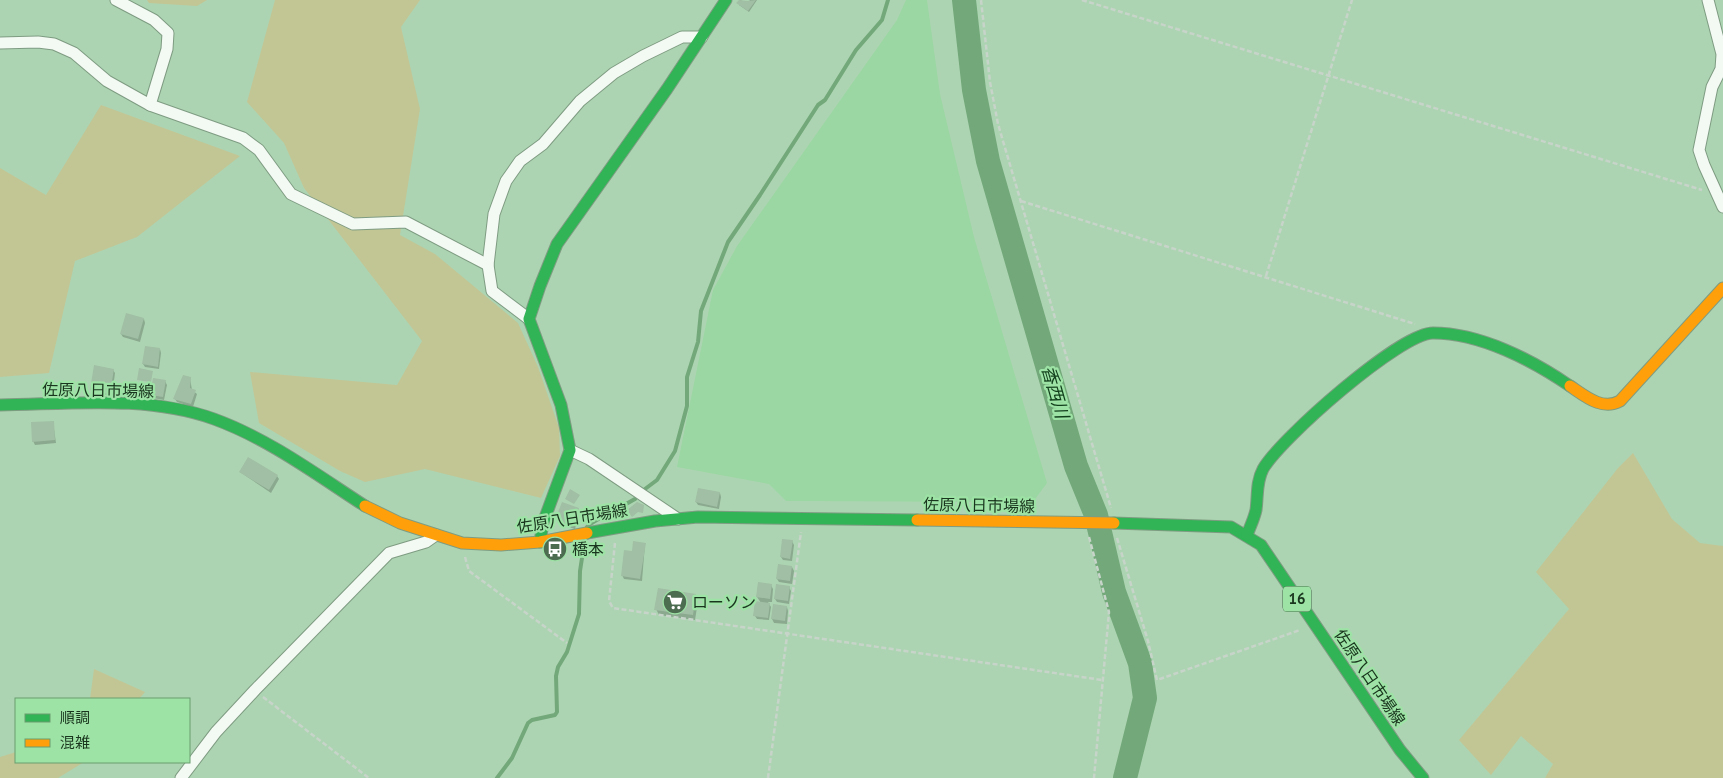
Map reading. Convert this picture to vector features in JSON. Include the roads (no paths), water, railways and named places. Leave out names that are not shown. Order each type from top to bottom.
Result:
[{"type":"main road","points":[[540,542],[543,523],[570,450],[561,405],[529,319],[549,259],[557,244],[726,0]]},
{"type":"main road","points":[[1246,535],[1256,510],[1262,470],[1271,457],[1290,437],[1376,364],[1411,339],[1428,333],[1473,339],[1506,352],[1565,382],[1594,401],[1612,406],[1620,401],[1723,288]]},
{"type":"main road","name":"佐原八日市場線","points":[[0,405],[131,404],[169,408],[214,419],[269,444],[372,511],[462,544],[502,545],[540,542],[678,519],[803,518],[1213,525],[1231,527],[1261,545],[1400,750],[1423,778]]},
{"type":"street","points":[[116,0],[154,20],[168,33],[167,49],[150,105]]},
{"type":"street","points":[[1708,0],[1722,54],[1721,69],[1712,87],[1699,150],[1723,207]]},
{"type":"street","points":[[529,319],[492,291],[488,265],[494,214],[506,181],[520,161],[543,144],[580,101],[614,73],[682,37],[702,37]]},
{"type":"street","points":[[0,44],[38,42],[54,44],[74,53],[107,81],[150,105],[243,138],[258,150],[291,194],[353,224],[406,222],[488,265]]},
{"type":"street","points":[[570,450],[589,459],[678,519]]},
{"type":"street","points":[[181,778],[216,732],[389,553],[426,542],[436,535]]},
{"type":"waterway","points":[[645,489],[657,480],[675,451],[687,406],[687,377],[698,342],[701,311],[728,242],[818,105],[825,100],[856,50],[882,20],[888,0]]},
{"type":"waterway","name":"香西川","points":[[964,0],[974,90],[988,161],[1076,466],[1096,515],[1114,592],[1140,663],[1145,698],[1125,778]]},
{"type":"waterway","points":[[587,527],[601,517],[635,499]]},
{"type":"waterway","points":[[497,778],[512,758],[528,723],[532,720],[555,715],[557,712],[556,676],[558,667],[567,652],[579,614],[580,571],[584,545]]},
{"type":"place","name":"橋本","points":[[555,549]]},
{"type":"place","name":"ローソン","points":[[675,602]]}]
